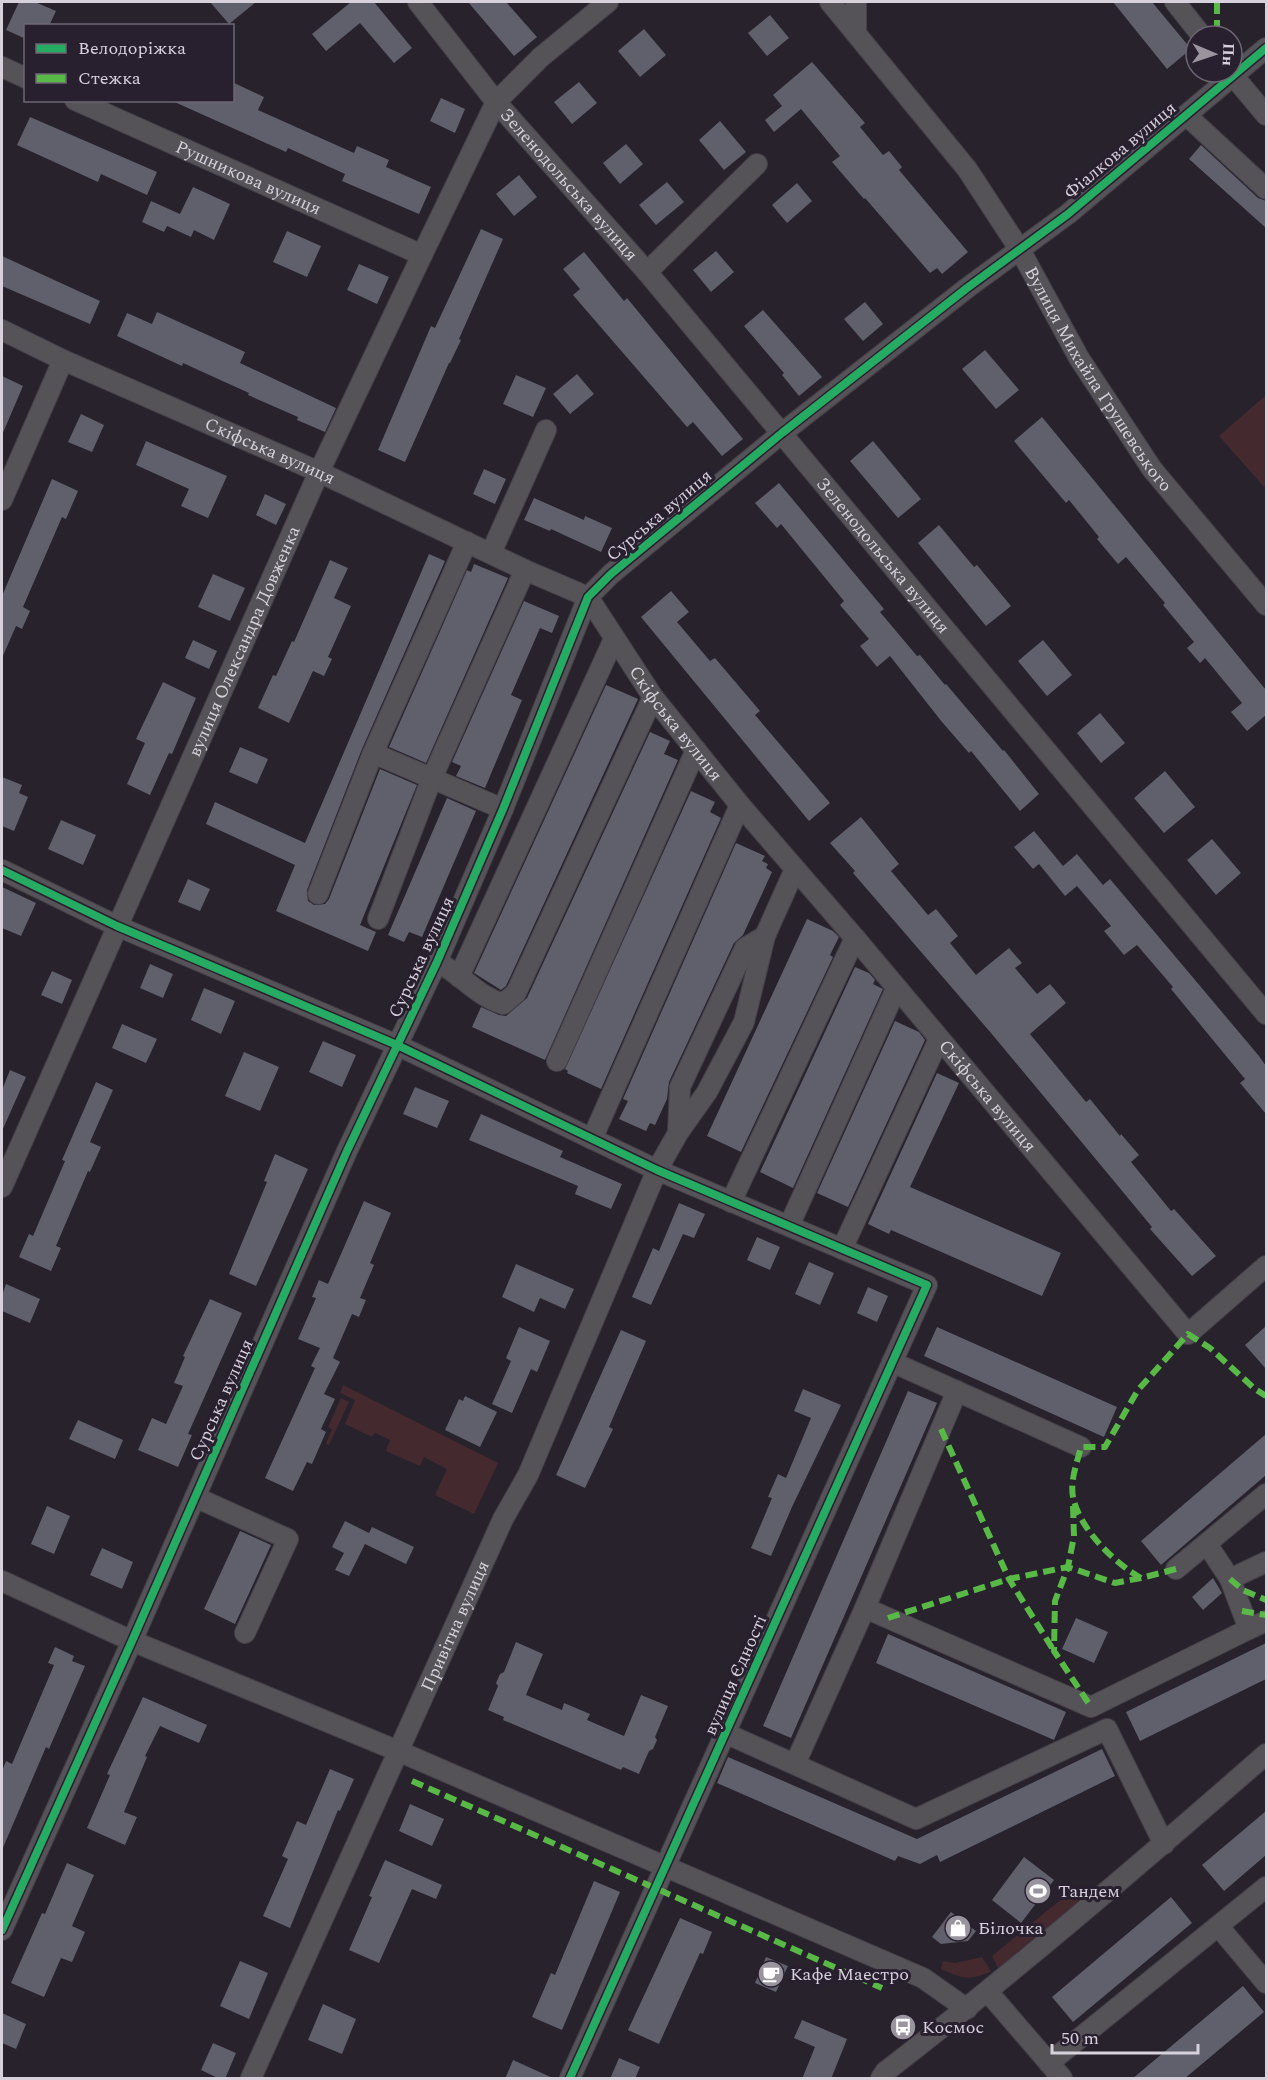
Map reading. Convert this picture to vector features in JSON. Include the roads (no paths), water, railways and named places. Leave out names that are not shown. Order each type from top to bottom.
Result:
[{"type":"street","name":"Зеленодольська вулиця","points":[[418,2],[496,102],[647,272],[1266,1014]]},
{"type":"street","name":"Зеленодольська вулиця","points":[[496,102],[541,57],[608,2]]},
{"type":"street","name":"Вулиця Михайла Грушевського","points":[[830,2],[966,169],[1020,250],[1079,358],[1152,469],[1266,605]]},
{"type":"street","points":[[856,2],[856,32]]},
{"type":"street","points":[[1175,2],[1192,24]]},
{"type":"street","name":"Фіалкова вулиця","points":[[1244,64],[1266,48]]},
{"type":"street","points":[[2,67],[24,77]]},
{"type":"street","name":"Фіалкова вулиця","points":[[1020,250],[1068,214],[1220,84]]},
{"type":"street","points":[[1239,84],[1266,116]]},
{"type":"street","name":"Рушникова вулиця","points":[[79,102],[422,255]]},
{"type":"street","name":"вулиця Олександра Довженка","points":[[2,1187],[319,472],[496,102]]},
{"type":"street","points":[[1186,115],[1266,189]]},
{"type":"street","points":[[647,272],[757,164]]},
{"type":"street","name":"Сурська вулиця","points":[[2,1930],[348,1151],[437,962],[503,809],[588,597],[611,574],[782,433],[967,288],[1020,250]]},
{"type":"street","name":"Скіфська вулиця","points":[[2,330],[63,360],[319,472],[525,570],[588,597],[653,697],[740,805],[855,938],[1188,1334],[1266,1266]]},
{"type":"street","points":[[2,500],[63,360]]},
{"type":"street","points":[[491,553],[546,430]]},
{"type":"street","points":[[318,894],[373,753],[467,542]]},
{"type":"street","points":[[378,919],[432,778],[525,570]]},
{"type":"street","points":[[459,977],[614,639]]},
{"type":"street","points":[[437,962],[453,970],[487,999],[503,1004],[516,993],[653,697]]},
{"type":"street","points":[[557,1060],[696,750]]},
{"type":"street","points":[[373,753],[503,809]]},
{"type":"street","points":[[592,1138],[740,805]]},
{"type":"street","name":"Привітна вулиця","points":[[251,2079],[503,1519],[528,1474],[657,1170],[678,1133],[707,1092],[744,1022],[765,936],[795,869]]},
{"type":"street","points":[[2,870],[117,926],[397,1045],[657,1170],[842,1249],[939,1039]]},
{"type":"street","points":[[678,1133],[680,1087],[745,948],[765,936]]},
{"type":"street","points":[[731,1202],[855,938]]},
{"type":"street","points":[[789,1226],[896,989]]},
{"type":"street","name":"вулиця Єдності","points":[[570,2079],[927,1285],[842,1249]]},
{"type":"street","points":[[892,1362],[1081,1447]]},
{"type":"street","points":[[795,1764],[865,1608],[957,1391]]},
{"type":"street","points":[[1176,1569],[1266,1494]]},
{"type":"street","points":[[195,1497],[288,1539],[245,1633]]},
{"type":"street","points":[[1091,1707],[1258,1625],[1207,1544]]},
{"type":"street","points":[[1230,1579],[1266,1562]]},
{"type":"street","points":[[2,1581],[132,1641],[398,1751],[923,1978],[967,2009]]},
{"type":"street","points":[[865,1608],[1091,1707],[1107,1728],[1164,1844]]},
{"type":"street","points":[[725,1733],[916,1820],[1107,1728]]},
{"type":"street","points":[[881,2079],[885,2072],[988,1992],[1164,1844],[1266,1754]]},
{"type":"street","points":[[988,1992],[1057,2074],[1266,1887]]},
{"type":"street","points":[[1219,1927],[1266,1983]]},
{"type":"place","name":"Тандем","points":[[1038,1891]]},
{"type":"place","name":"Білочка","points":[[958,1928]]},
{"type":"place","name":"Кафе Маестро","points":[[771,1974]]},
{"type":"place","name":"Космос","points":[[903,2027]]}]
